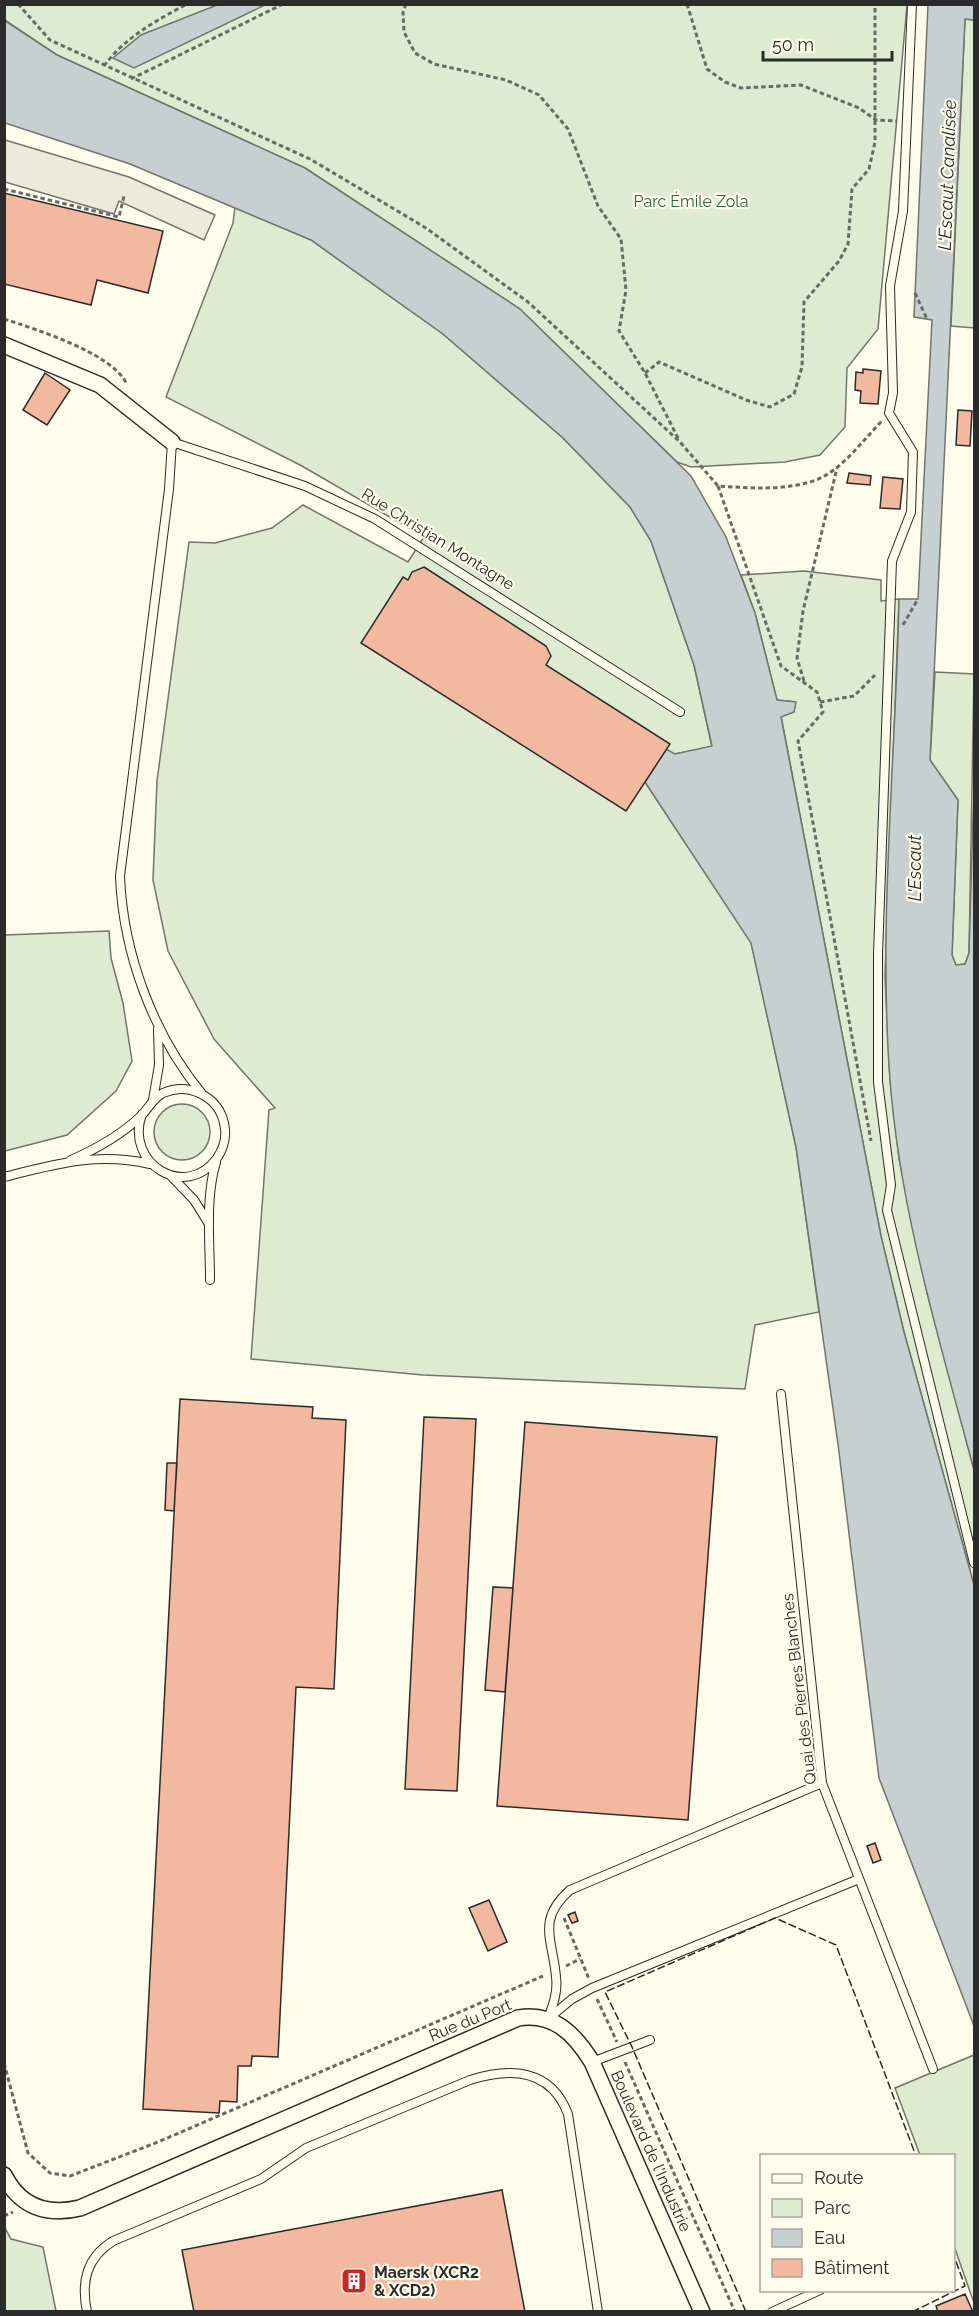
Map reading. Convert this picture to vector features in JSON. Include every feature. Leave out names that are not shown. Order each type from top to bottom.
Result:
[{"type":"street","name":"Rue Christian Montagne","points":[[4,345],[89,379],[131,407],[172,442]]},
{"type":"street","name":"Rue du Port","points":[[4,2175],[13,2190],[28,2204],[55,2212],[80,2208],[518,2019],[530,2016],[548,2019]]},
{"type":"street","name":"Boulevard de l'Industrie","points":[[548,2019],[577,2040],[592,2062],[702,2312]]},
{"type":"lane","points":[[912,4],[903,211],[890,286],[893,393],[889,413],[913,452],[911,512],[892,561],[878,955],[878,1082],[891,1185],[886,1210],[975,1563]]},
{"type":"lane","points":[[172,442],[169,489],[120,876],[122,911],[131,949],[156,1018],[180,1064],[203,1095],[214,1104],[224,1123],[225,1137],[212,1181],[210,1280]]},
{"type":"lane","name":"Rue Christian Montagne","points":[[172,442],[305,486],[375,519],[680,712]]},
{"type":"lane","points":[[153,1100],[160,1052],[156,1018]]},
{"type":"lane","points":[[4,1177],[71,1160],[110,1139],[142,1114],[153,1100],[177,1089],[203,1095]]},
{"type":"lane","points":[[142,1114],[139,1141],[152,1164]]},
{"type":"lane","points":[[169,1174],[195,1174],[208,1167],[218,1157]]},
{"type":"lane","points":[[71,1160],[123,1160],[152,1164],[169,1174],[194,1200],[210,1226]]},
{"type":"lane","name":"Quai des Pierres Blanches","points":[[781,1394],[822,1783],[933,2069]]},
{"type":"lane","points":[[548,2019],[555,1995],[555,1970],[547,1932],[558,1902],[570,1890],[822,1783]]},
{"type":"lane","points":[[548,2019],[572,1999],[592,1988],[859,1879]]},
{"type":"lane","points":[[592,2062],[651,2040]]},
{"type":"lane","points":[[87,2312],[83,2294],[85,2277],[100,2251],[113,2241],[261,2179],[306,2148],[470,2080],[494,2074],[517,2073],[529,2074],[549,2085],[564,2102],[568,2114],[598,2312]]},
{"type":"lane","points":[[772,2312],[816,2292]]},
{"type":"path","points":[[18,4],[50,40],[310,159],[426,228],[528,302],[680,442],[718,486],[781,666],[817,692],[823,712],[798,741],[873,1150]]},
{"type":"path","points":[[104,66],[115,51],[158,20],[188,4]]},
{"type":"path","points":[[132,79],[283,4]]},
{"type":"path","points":[[406,4],[403,12],[404,32],[415,53],[434,64],[506,80],[538,95],[568,129],[598,206],[621,239],[626,290],[619,331],[645,373],[680,442]]},
{"type":"path","points":[[687,4],[707,69],[725,82],[741,88],[801,85],[859,108],[876,120],[906,122]]},
{"type":"path","points":[[645,373],[659,362],[746,400],[770,407],[794,394],[802,367],[804,302],[839,261],[848,244],[852,189],[869,169],[875,142],[875,4]]},
{"type":"path","points":[[4,189],[119,217],[124,196]]},
{"type":"path","points":[[915,293],[927,319]]},
{"type":"path","points":[[4,319],[91,354],[111,365],[124,379],[131,407]]},
{"type":"path","points":[[718,486],[766,489],[816,480],[837,466],[889,413]]},
{"type":"path","points":[[804,683],[797,658],[803,611],[837,466]]},
{"type":"path","points":[[899,631],[918,599]]},
{"type":"path","points":[[820,702],[854,696],[873,679],[877,668]]},
{"type":"path","points":[[558,1902],[592,1988],[735,2312]]},
{"type":"path","points":[[4,2063],[22,2138],[28,2153],[50,2173],[70,2176],[158,2142],[580,1959]]},
{"type":"green space","name":"Parc Émile Zola","points":[[4,5],[907,5],[878,329],[847,368],[845,427],[820,455],[785,462],[691,467],[677,462],[520,309],[305,168],[57,55],[5,20]]},
{"type":"green space","points":[[965,19],[974,20],[974,328],[951,326]]},
{"type":"green space","points":[[235,207],[311,240],[443,334],[563,438],[630,507],[651,541],[694,665],[712,747],[675,754],[645,782],[751,942],[796,1147],[819,1312],[755,1325],[745,1389],[423,1375],[251,1359],[269,1110],[275,1108],[214,1039],[168,951],[153,880],[157,781],[189,542],[215,543],[272,528],[303,505],[408,562],[424,537],[302,466],[166,397],[233,223]]},
{"type":"green space","points":[[804,571],[881,580],[881,601],[899,599],[885,976],[890,1080],[899,1159],[927,1293],[974,1470],[974,1585],[904,1332],[881,1236],[781,716],[794,712],[795,702],[777,700],[755,613],[741,575]]},
{"type":"green space","points":[[935,672],[974,674],[969,953],[965,964],[956,965],[952,955],[958,800],[930,760]]},
{"type":"green space","points":[[109,931],[111,958],[123,1003],[132,1061],[116,1091],[67,1135],[5,1151],[5,935]]},
{"type":"green space","points":[[177,1104],[187,1104],[202,1112],[208,1121],[210,1132],[208,1143],[202,1152],[187,1160],[177,1160],[166,1155],[159,1148],[154,1137],[154,1127],[159,1116],[166,1109]]},
{"type":"green space","points":[[974,2055],[974,2303],[955,2249],[955,2154],[920,2154],[895,2088]]},
{"type":"green space","points":[[5,2228],[11,2239],[43,2247],[56,2311],[5,2311]]},
{"type":"shaded area","points":[[5,140],[129,177],[215,215],[204,240],[119,201],[114,214],[5,182]]},
{"type":"water","points":[[217,5],[265,5],[134,68],[113,58],[141,35]]},
{"type":"water","points":[[928,5],[974,5],[974,20],[965,19],[930,760],[958,800],[952,955],[956,965],[965,964],[969,953],[974,785],[974,1470],[912,1228],[895,1129],[887,1020],[887,900],[899,599],[918,599],[932,320],[914,317]]},
{"type":"water","points":[[4,20],[57,55],[305,168],[520,309],[691,476],[726,537],[755,613],[777,700],[796,702],[794,712],[781,717],[881,1236],[904,1332],[974,1585],[974,2026],[879,1778],[838,1444],[796,1147],[751,943],[645,782],[666,749],[675,754],[712,746],[694,665],[651,541],[630,507],[563,438],[443,334],[311,240],[130,164],[5,123]]},
{"type":"building","points":[[4,193],[163,231],[148,293],[97,280],[91,305],[4,284]]},
{"type":"building","points":[[863,369],[881,371],[878,404],[860,403],[861,391],[855,390],[856,372],[863,373]]},
{"type":"building","points":[[45,373],[70,390],[47,425],[23,410]]},
{"type":"building","points":[[958,410],[972,411],[970,446],[956,445]]},
{"type":"building","points":[[849,473],[871,476],[870,485],[847,483]]},
{"type":"building","points":[[883,477],[903,479],[900,509],[880,508]]},
{"type":"building","points":[[424,567],[546,646],[551,656],[546,665],[670,744],[626,811],[361,643],[403,577],[408,580],[412,572]]},
{"type":"building","points":[[180,1399],[313,1407],[312,1418],[346,1420],[334,1689],[296,1687],[278,2057],[252,2056],[251,2066],[238,2066],[237,2102],[220,2101],[219,2113],[143,2109]]},
{"type":"building","points":[[424,1417],[476,1419],[457,1791],[405,1789]]},
{"type":"building","points":[[525,1422],[717,1437],[688,1820],[497,1806]]},
{"type":"building","points":[[167,1463],[177,1463],[174,1511],[165,1510]]},
{"type":"building","points":[[493,1587],[513,1588],[505,1692],[485,1690]]},
{"type":"building","points":[[875,1843],[881,1860],[873,1863],[867,1846]]},
{"type":"building","points":[[489,1900],[507,1942],[488,1951],[469,1908]]},
{"type":"building","points":[[575,1912],[578,1921],[572,1923],[568,1915]]},
{"type":"building","name":"Maersk (XCR2 & XCD2)","points":[[502,2190],[525,2312],[194,2312],[182,2250]]},
{"type":"building","points":[[965,2294],[973,2312],[938,2312],[936,2306]]},
{"type":"fence","points":[[746,2312],[632,2047],[605,1992],[775,1918],[836,1945],[915,2154]]},
{"type":"fence","points":[[955,2259],[965,2286],[955,2291]]},
{"type":"fence","points":[[912,2312],[953,2292]]},
{"type":"place","name":"Maersk (XCR2 & XCD2)","points":[[354,2281]]},
{"type":"water label","name":"L'Escaut Canalisée","points":[[947,175]]},
{"type":"water label","name":"L'Escaut","points":[[914,868]]}]
